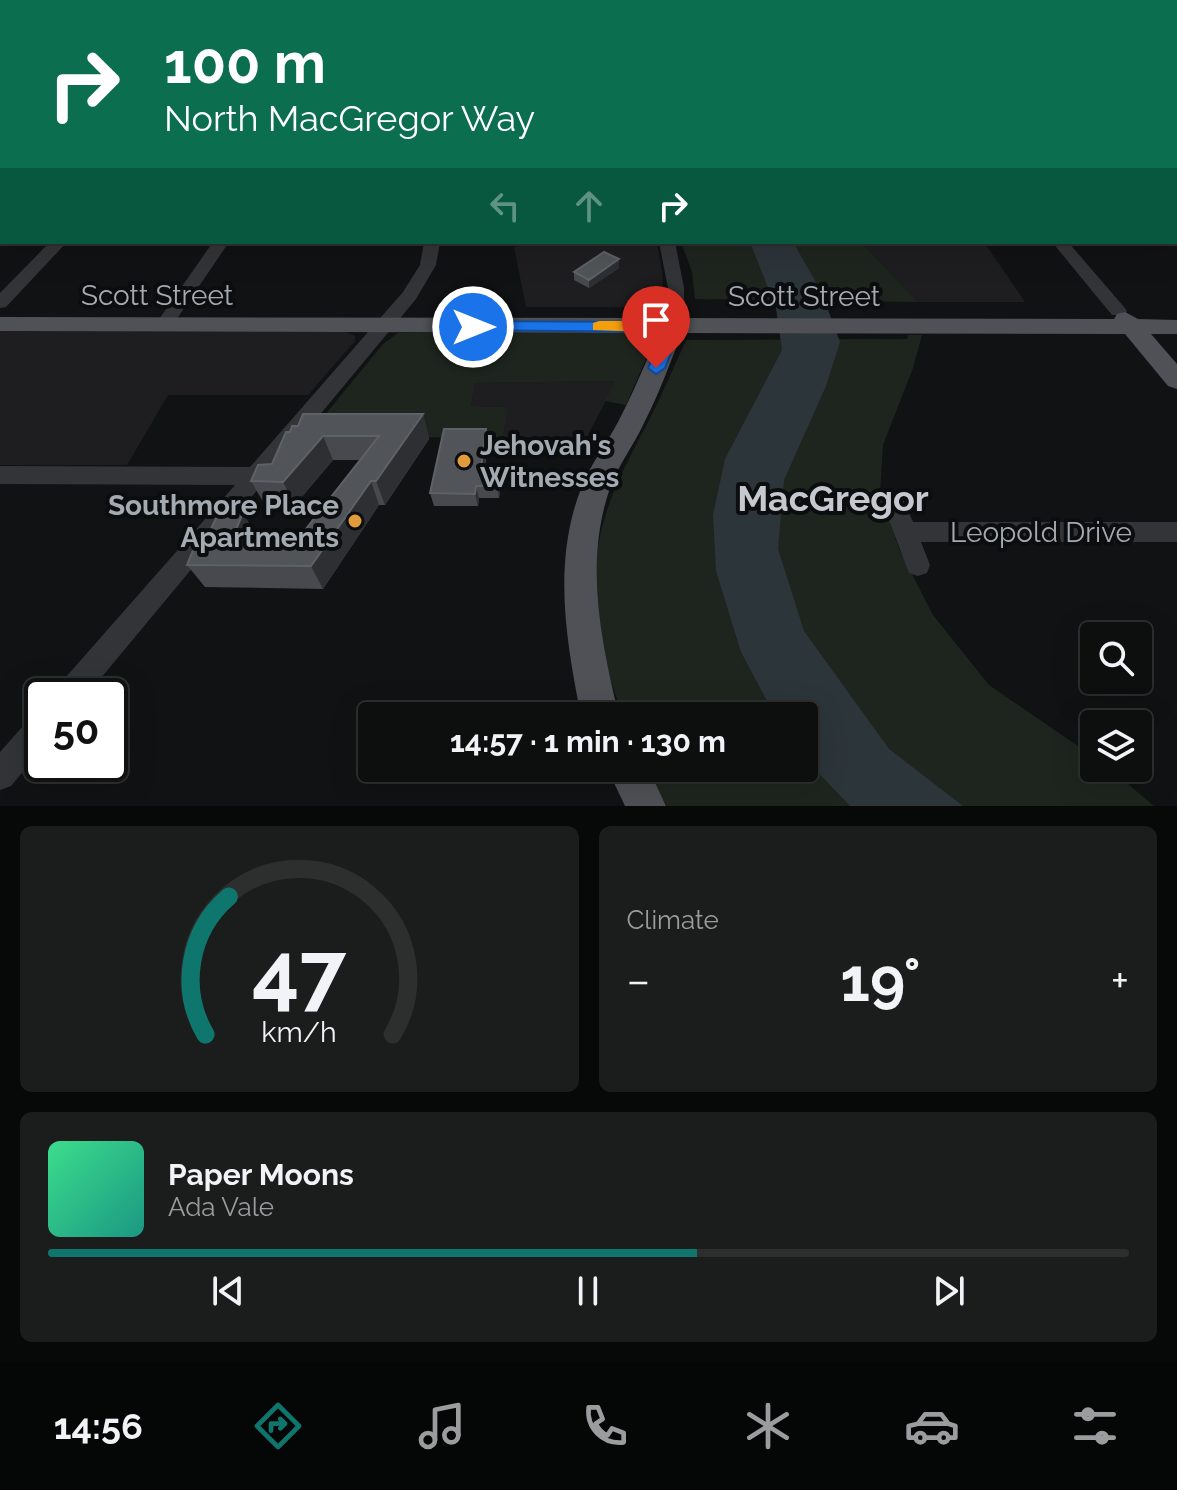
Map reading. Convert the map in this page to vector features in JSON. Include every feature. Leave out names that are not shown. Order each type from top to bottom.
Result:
[{"type":"main road","name":"Scott Street","points":[[0,311],[169,318],[389,320],[1125,319],[1177,327]]},
{"type":"main road","name":"Scott Street","points":[[1125,319],[1177,311]]},
{"type":"main road","name":"Scott Street","points":[[0,324],[169,318]]},
{"type":"main road","points":[[597,702],[586,655],[579,599],[584,534],[596,486],[634,417],[674,319]]},
{"type":"main road","points":[[1125,319],[1177,380]]},
{"type":"main road","points":[[634,782],[646,806]]},
{"type":"street","points":[[0,303],[57,244]]},
{"type":"street","points":[[169,318],[220,244]]},
{"type":"street","points":[[83,678],[389,320],[428,265],[432,244]]},
{"type":"street","points":[[667,244],[676,288],[674,319]]},
{"type":"street","points":[[1062,244],[1125,319]]},
{"type":"street","points":[[0,475],[253,476]]},
{"type":"street","points":[[893,502],[918,565]]},
{"type":"street","name":"Leopold Drive","points":[[905,532],[1177,532]]},
{"type":"street","points":[[0,775],[24,747]]},
{"type":"shaded area","points":[[537,244],[657,244],[663,279],[661,301],[639,307],[526,307],[514,247]]},
{"type":"shaded area","points":[[682,244],[863,244],[918,302],[695,299],[692,272]]},
{"type":"shaded area","points":[[751,244],[794,244],[821,291],[840,342],[826,386],[784,480],[778,549],[804,631],[889,749],[963,806],[850,806],[818,773],[818,702],[768,702],[741,652],[716,571],[713,515],[725,459],[782,350],[776,308]]},
{"type":"shaded area","points":[[863,244],[985,244],[1025,302],[918,302]]},
{"type":"shaded area","points":[[0,331],[346,332],[355,336],[355,341],[308,395],[168,395],[127,465],[0,465]]},
{"type":"shaded area","points":[[398,333],[640,333],[647,337],[651,347],[626,405],[605,401],[615,381],[475,383],[471,406],[508,407],[503,437],[306,438],[383,344]]},
{"type":"shaded area","points":[[908,335],[922,335],[913,368],[883,445],[880,494],[899,549],[933,615],[989,685],[1080,747],[1080,782],[1126,782],[1154,806],[667,806],[652,782],[818,782],[818,702],[618,702],[608,670],[598,622],[595,572],[603,524],[618,483],[686,340],[907,339]]},
{"type":"shaded area","points":[[616,381],[587,437],[503,437],[507,407],[471,406],[475,383]]},
{"type":"building","points":[[604,252],[619,259],[589,280],[574,272]]},
{"type":"building","points":[[303,414],[423,414],[311,566],[187,565],[200,533],[209,533],[219,512],[243,513],[232,539],[298,539],[379,436],[323,436],[283,482],[251,481],[258,465],[272,464],[286,432],[290,432],[292,426],[298,426]]},
{"type":"building","name":"Jehovah's Witnesses","points":[[444,429],[486,429],[481,468],[500,468],[497,486],[476,486],[475,494],[430,493]]},
{"type":"slow traffic","points":[[599,327],[648,327]]},
{"type":"place","name":"Jehovah's Witnesses","points":[[464,461]]},
{"type":"place","name":"Southmore Place Apartments","points":[[355,521]]},
{"type":"district","name":"MacGregor","points":[[833,498]]},
{"type":"route","points":[[473,327],[673,327],[656,368]]}]
